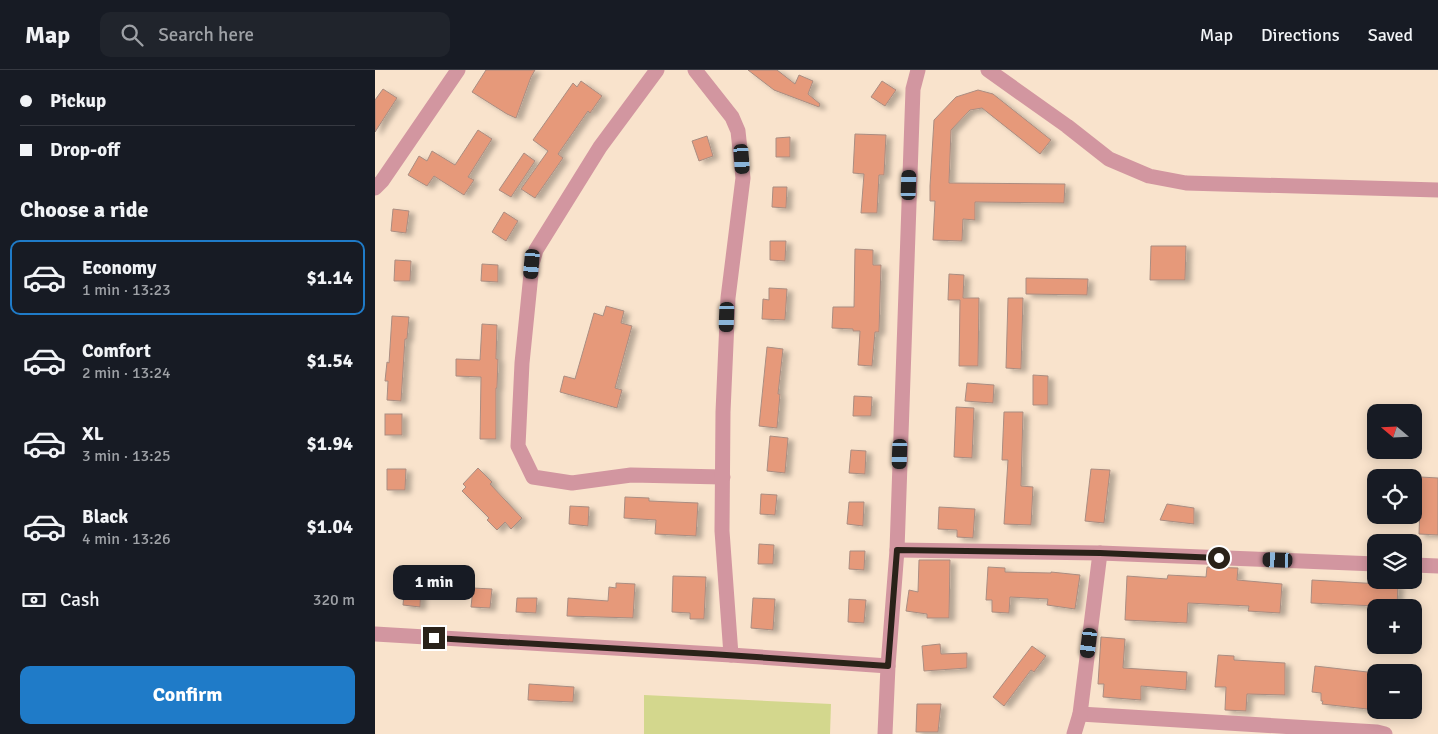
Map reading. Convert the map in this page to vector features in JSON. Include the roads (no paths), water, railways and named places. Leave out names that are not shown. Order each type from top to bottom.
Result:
[{"type":"street","points":[[377,181],[458,70]]},
{"type":"street","points":[[657,70],[600,147],[536,250],[532,264],[522,363],[518,446],[533,477],[572,483],[631,474],[723,478]]},
{"type":"street","points":[[695,70],[732,117],[738,131],[742,159],[743,178],[728,298],[723,412],[722,531],[731,655]]},
{"type":"street","points":[[885,734],[897,550],[913,89],[918,70]]},
{"type":"street","points":[[988,70],[1067,126],[1109,159],[1149,176],[1186,183],[1438,190]]},
{"type":"street","points":[[897,550],[1100,553],[1367,564]]},
{"type":"street","points":[[1074,734],[1080,714],[1100,553]]},
{"type":"street","points":[[1422,565],[1438,566]]},
{"type":"street","points":[[375,634],[888,666]]},
{"type":"street","points":[[1080,714],[1385,734]]}]
